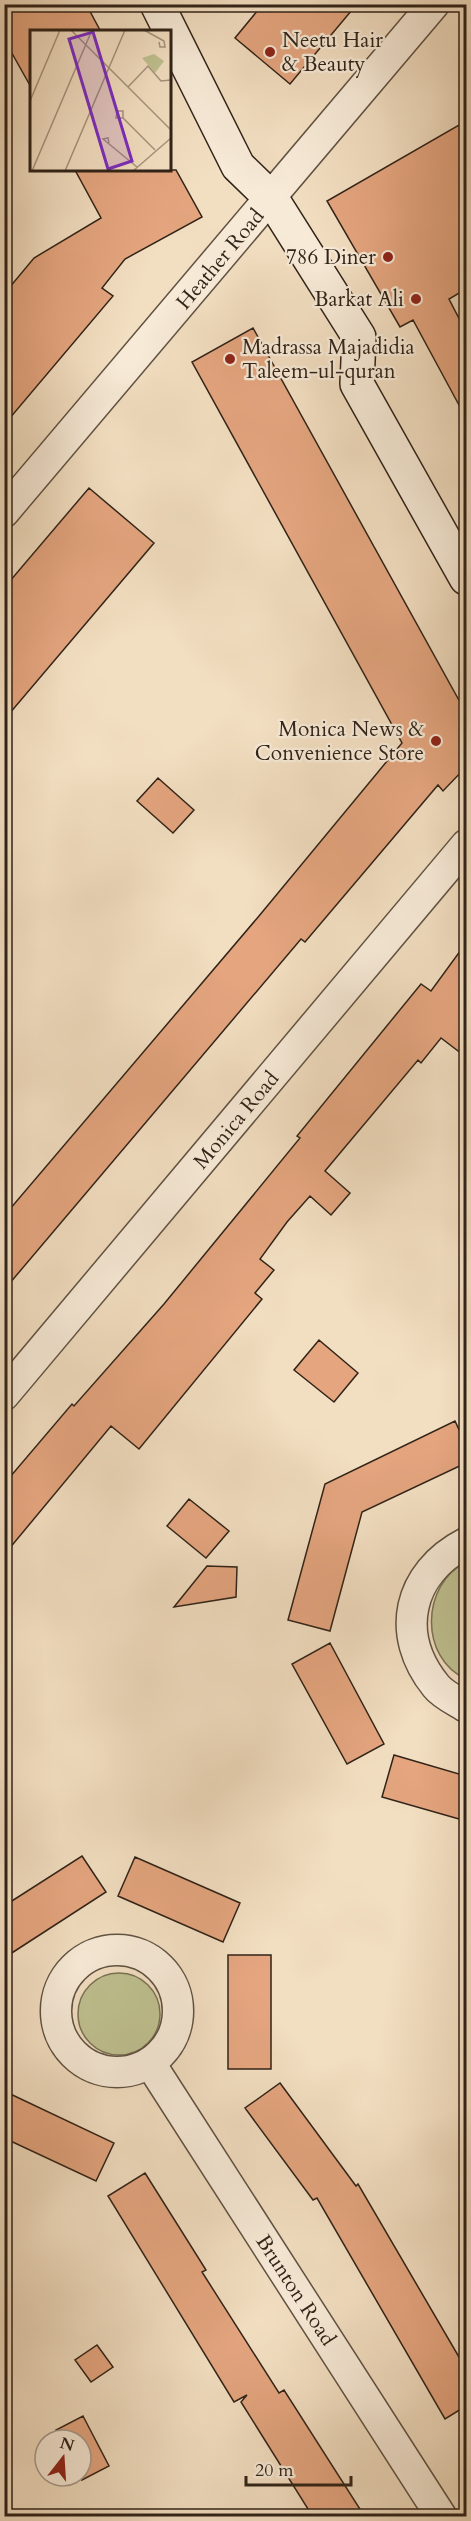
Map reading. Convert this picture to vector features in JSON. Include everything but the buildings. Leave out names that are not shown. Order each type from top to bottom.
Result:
[{"type":"street","points":[[157,4],[170,30]]},
{"type":"street","name":"Heather Road","points":[[4,512],[434,4]]},
{"type":"street","points":[[171,32],[238,166],[272,198],[359,338],[357,384],[466,578]]},
{"type":"street","name":"Monica Road","points":[[4,1395],[466,845]]},
{"type":"street","points":[[466,1543],[444,1554],[421,1583],[411,1619],[417,1656],[437,1688],[466,1707]]},
{"type":"street","points":[[117,1949],[139,1954],[158,1965],[172,1983],[178,2005],[177,2027],[167,2048],[150,2063],[129,2071],[106,2071],[85,2063],[68,2048],[58,2028],[56,2005],[62,1984],[75,1965],[95,1953],[117,1949]]},
{"type":"street","name":"Brunton Road","points":[[150,2063],[441,2517]]},
{"type":"green space","points":[[466,1562],[466,1679],[451,1669],[440,1655],[433,1639],[432,1621],[434,1603],[440,1587],[451,1572]]},
{"type":"green space","points":[[119,1973],[135,1976],[148,1985],[157,1998],[160,2014],[157,2030],[148,2043],[135,2052],[119,2055],[103,2052],[90,2043],[81,2030],[78,2014],[81,1998],[90,1985],[103,1976]]},
{"type":"place","name":"Neetu Hair & Beauty","points":[[270,52]]},
{"type":"place","name":"786 Diner","points":[[388,257]]},
{"type":"place","name":"Barkat Ali","points":[[416,299]]},
{"type":"place","name":"Madrassa Majadidia Taleem-ul-quran","points":[[230,359]]},
{"type":"place","name":"Monica News & Convenience Store","points":[[436,741]]}]
